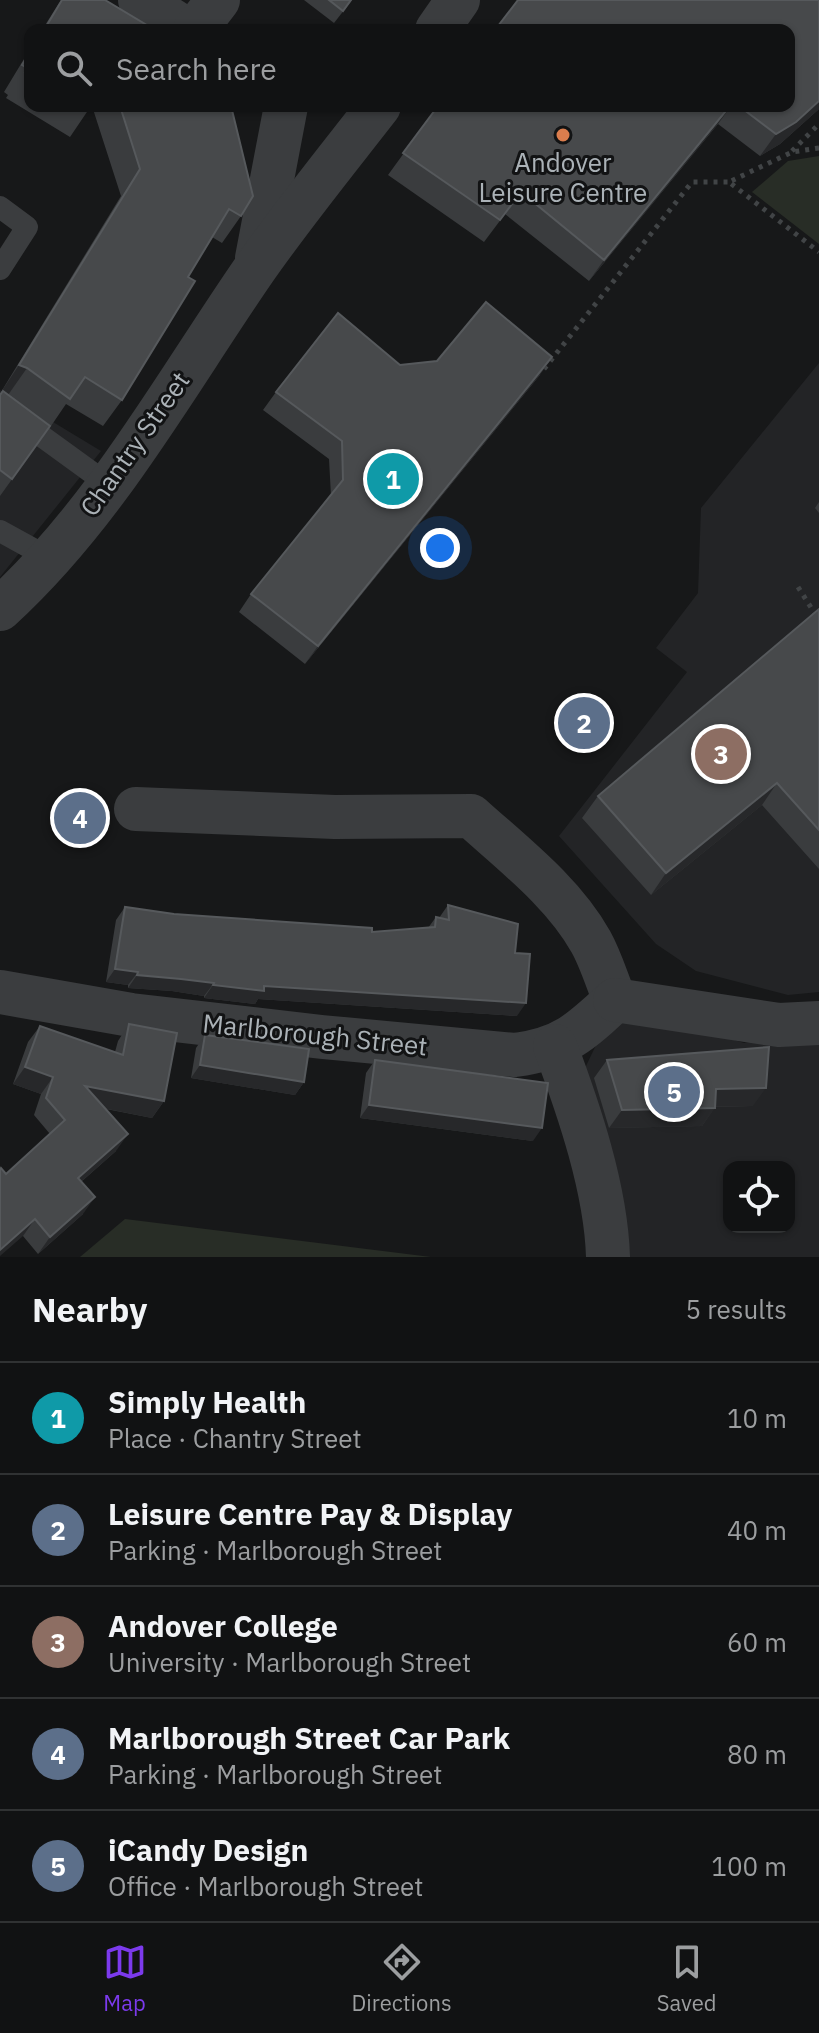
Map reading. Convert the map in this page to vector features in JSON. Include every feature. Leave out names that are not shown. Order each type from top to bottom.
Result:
[{"type":"street","points":[[140,0],[178,24]]},
{"type":"street","points":[[200,24],[218,0]]},
{"type":"street","points":[[441,24],[458,0]]},
{"type":"street","name":"Chantry Street","points":[[255,268],[285,112]]},
{"type":"street","name":"Chantry Street","points":[[0,609],[51,559],[109,485],[145,436],[255,268],[374,112]]},
{"type":"street","points":[[136,809],[335,817],[471,816],[540,879],[570,913],[592,944],[615,1000],[768,1024],[819,1023]]},
{"type":"street","name":"Marlborough Street","points":[[0,992],[131,1015],[515,1055],[555,1046],[583,1030],[615,1000]]},
{"type":"street","points":[[555,1046],[581,1123],[607,1228],[608,1257]]},
{"type":"lane","points":[[0,207],[27,227],[0,269]]},
{"type":"lane","points":[[0,406],[109,485]]},
{"type":"lane","points":[[0,531],[51,559]]},
{"type":"path","points":[[792,152],[819,124]]},
{"type":"path","points":[[544,369],[692,182],[729,182],[792,152],[819,148]]},
{"type":"path","points":[[729,182],[819,252]]},
{"type":"path","points":[[798,587],[818,619]]},
{"type":"shaded area","points":[[819,156],[819,244],[752,192],[788,161]]},
{"type":"shaded area","points":[[819,363],[819,992],[788,995],[696,971],[656,944],[559,836],[687,672],[656,648],[698,593],[701,508]]},
{"type":"shaded area","points":[[0,390],[101,451],[0,577]]},
{"type":"shaded area","points":[[616,1003],[744,1043],[819,1031],[819,1257],[601,1257],[567,1106]]},
{"type":"shaded area","points":[[125,1219],[431,1257],[80,1257]]},
{"type":"building","points":[[62,0],[105,0],[145,24],[48,24]]},
{"type":"building","points":[[329,0],[351,0],[343,11]]},
{"type":"building","points":[[518,0],[819,0],[819,101],[796,122],[776,134],[747,112],[795,112],[795,24],[500,24]]},
{"type":"building","points":[[122,112],[232,112],[253,196],[241,216],[229,209],[188,277],[195,281],[122,400],[85,377],[70,399],[19,365],[140,169]]},
{"type":"building","points":[[434,112],[725,112],[604,260],[521,192],[500,220],[403,153]]},
{"type":"building","points":[[486,302],[552,357],[318,646],[251,594],[343,480],[342,441],[276,392],[338,313],[400,365],[437,361]]},
{"type":"building","points":[[3,391],[50,426],[12,479],[0,470],[0,395]]},
{"type":"building","points":[[819,609],[819,830],[777,783],[666,873],[598,796]]},
{"type":"building","points":[[448,905],[518,924],[515,953],[530,954],[526,1003],[264,986],[264,991],[137,975],[138,972],[115,969],[125,907],[174,914],[372,928],[372,932],[435,927],[436,917],[449,920]]},
{"type":"building","points":[[129,1024],[177,1033],[164,1101],[85,1086],[128,1134],[78,1178],[95,1197],[50,1237],[35,1219],[0,1250],[1,1168],[6,1174],[65,1120],[46,1098],[53,1077],[25,1067],[40,1026],[123,1055]]},
{"type":"building","points":[[205,1035],[309,1049],[304,1082],[200,1065]]},
{"type":"building","points":[[769,1047],[766,1088],[716,1089],[715,1108],[622,1110],[607,1060]]},
{"type":"building","points":[[375,1060],[548,1083],[542,1128],[369,1105]]},
{"type":"place","name":"Andover Leisure Centre","points":[[563,135]]},
{"type":"place","name":"Simply Health","points":[[393,479]]},
{"type":"place","name":"Leisure Centre Pay & Display","points":[[584,723]]},
{"type":"place","name":"Andover College","points":[[721,754]]},
{"type":"place","name":"Marlborough Street Car Park","points":[[80,818]]},
{"type":"place","name":"iCandy Design","points":[[674,1092]]}]
